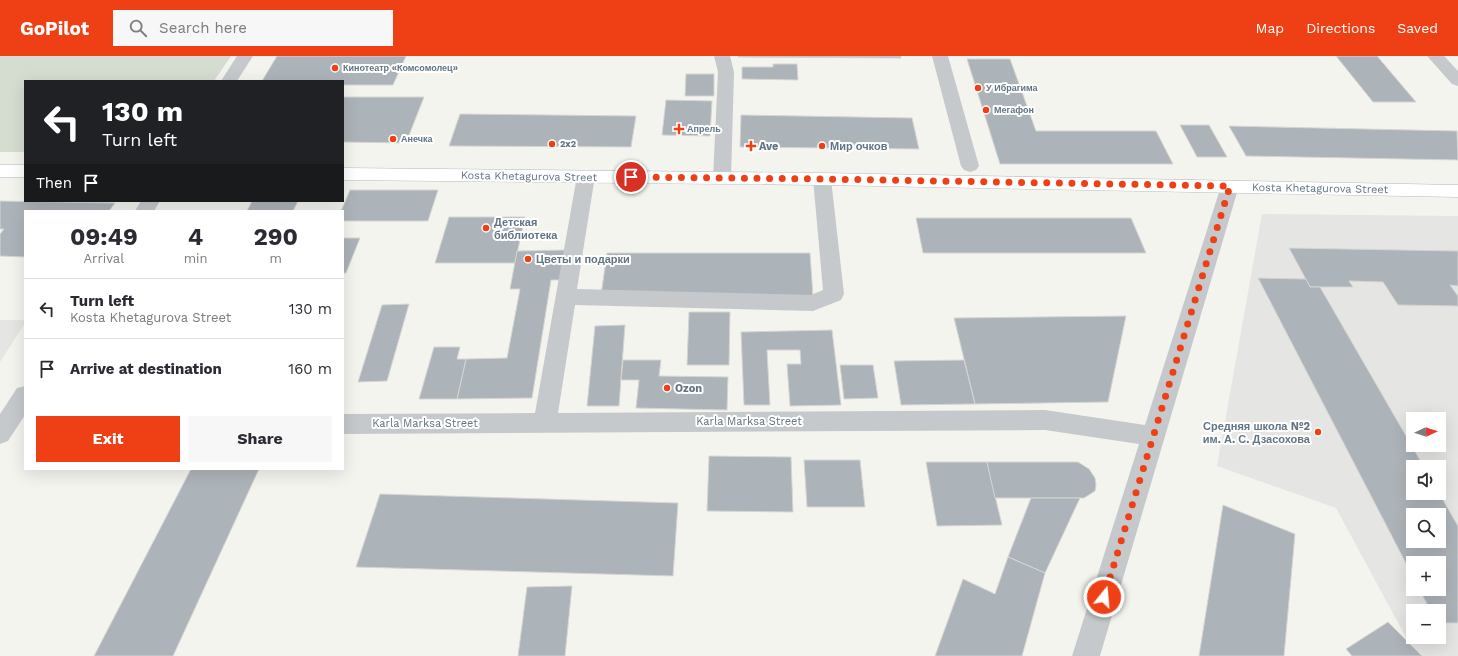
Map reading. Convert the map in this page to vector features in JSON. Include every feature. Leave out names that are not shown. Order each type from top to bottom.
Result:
[{"type":"main road","points":[[0,170],[24,171]]},
{"type":"main road","name":"Kosta Khetagurova Street","points":[[344,174],[822,179],[1458,191]]},
{"type":"street","points":[[230,80],[245,56]]},
{"type":"street","points":[[722,56],[726,72],[722,178]]},
{"type":"street","points":[[940,56],[970,166]]},
{"type":"street","points":[[1435,56],[1458,81]]},
{"type":"street","points":[[544,423],[586,176]]},
{"type":"street","points":[[566,297],[813,303],[834,294],[822,179]]},
{"type":"street","points":[[1086,656],[1230,186]]},
{"type":"street","points":[[0,434],[24,397]]},
{"type":"street","name":"Karla Marksa Street","points":[[344,424],[1045,420],[1154,436]]},
{"type":"shaded area","points":[[0,56],[231,56],[215,80],[24,80],[24,152],[0,152]]},
{"type":"shaded area","name":"Средняя школа №2 им. А. С. Дзасохова","points":[[1262,214],[1458,216],[1458,656],[1416,656],[1410,644],[1446,644],[1446,604],[1406,604],[1406,638],[1336,508],[1217,466]]},
{"type":"shaded area","points":[[0,320],[24,320],[24,325],[0,362]]},
{"type":"building","name":"Кинотеатр «Комсомолец»","points":[[277,56],[406,56],[393,85],[344,85],[344,80],[263,80]]},
{"type":"building","points":[[901,56],[901,58],[738,57]]},
{"type":"building","points":[[1336,56],[1377,56],[1416,102],[1373,102]]},
{"type":"building","points":[[967,59],[1010,59],[1036,131],[1156,131],[1173,164],[1000,164]]},
{"type":"building","points":[[773,64],[797,64],[798,80],[742,79],[742,67],[773,67]]},
{"type":"building","points":[[686,74],[714,74],[714,96],[685,96]]},
{"type":"building","points":[[344,97],[424,97],[406,143],[344,142]]},
{"type":"building","points":[[666,100],[712,101],[710,136],[662,135]]},
{"type":"building","points":[[460,114],[636,116],[631,147],[449,146]]},
{"type":"building","points":[[741,115],[912,118],[919,149],[740,147]]},
{"type":"building","points":[[1180,125],[1209,125],[1227,157],[1197,157]]},
{"type":"building","points":[[1229,126],[1457,131],[1458,160],[1246,156]]},
{"type":"building","points":[[350,190],[438,190],[428,221],[344,221],[344,210],[341,210]]},
{"type":"building","points":[[0,201],[115,203],[110,210],[24,210],[24,257],[0,256],[0,234],[4,229],[0,229]]},
{"type":"building","points":[[252,202],[298,202],[294,210],[248,210]]},
{"type":"building","points":[[449,217],[525,217],[515,263],[435,263]]},
{"type":"building","points":[[916,218],[1131,218],[1146,253],[923,253]]},
{"type":"building","points":[[344,238],[360,238],[346,273],[344,273]]},
{"type":"building","points":[[1289,248],[1458,251],[1458,286],[1450,285],[1458,296],[1458,306],[1398,305],[1383,282],[1349,281],[1353,287],[1310,287]]},
{"type":"building","points":[[565,250],[561,280],[551,280],[532,398],[457,399],[466,359],[507,358],[520,289],[510,289],[517,251]]},
{"type":"building","points":[[607,253],[810,253],[813,296],[601,295]]},
{"type":"building","points":[[1258,278],[1306,279],[1310,287],[1320,287],[1406,436],[1406,452],[1415,452],[1420,460],[1406,460],[1406,500],[1443,500],[1458,526],[1458,623],[1446,623],[1446,604],[1427,604],[1423,596],[1446,596],[1446,556],[1406,556],[1406,563]]},
{"type":"building","points":[[409,304],[387,381],[358,382],[382,305]]},
{"type":"building","points":[[689,312],[730,312],[729,365],[687,365]]},
{"type":"building","points":[[1126,316],[1108,402],[975,404],[954,318]]},
{"type":"building","points":[[625,325],[619,406],[587,406],[595,326]]},
{"type":"building","points":[[832,330],[841,405],[790,406],[787,364],[801,364],[800,350],[767,350],[770,405],[744,405],[741,332]]},
{"type":"building","points":[[434,347],[460,347],[457,359],[466,359],[457,399],[419,399]]},
{"type":"building","points":[[623,360],[661,360],[659,376],[728,377],[727,410],[636,408],[639,380],[621,380]]},
{"type":"building","points":[[964,360],[975,404],[901,405],[894,361]]},
{"type":"building","points":[[840,365],[873,365],[878,398],[844,399]]},
{"type":"building","points":[[709,456],[791,457],[793,512],[707,511]]},
{"type":"building","points":[[804,460],[860,460],[865,507],[807,507]]},
{"type":"building","points":[[926,462],[987,462],[1002,525],[937,526]]},
{"type":"building","points":[[987,462],[1078,462],[1089,469],[1095,478],[1095,491],[1084,498],[995,498]]},
{"type":"building","points":[[190,470],[259,470],[173,656],[94,656]]},
{"type":"building","points":[[380,494],[678,503],[673,576],[356,567]]},
{"type":"building","points":[[1031,498],[1080,498],[1045,573],[1008,557]]},
{"type":"building","points":[[1223,505],[1295,534],[1284,656],[1199,656]]},
{"type":"building","points":[[1008,557],[1045,573],[1022,656],[935,656],[963,579],[995,594]]},
{"type":"building","points":[[572,586],[565,656],[518,656],[527,587]]},
{"type":"building","points":[[1388,622],[1406,640],[1406,644],[1410,644],[1422,656],[1352,656],[1346,649]]},
{"type":"place","name":"Кинотеатр «Комсомолец»","points":[[335,68]]},
{"type":"place","name":"У Ибрагима","points":[[978,88]]},
{"type":"place","name":"Мегафон","points":[[986,110]]},
{"type":"place","name":"Апрель","points":[[679,129]]},
{"type":"place","name":"Анечка","points":[[393,139]]},
{"type":"place","name":"2x2","points":[[552,144]]},
{"type":"place","name":"Ave","points":[[751,146]]},
{"type":"place","name":"Мир очков","points":[[822,146]]},
{"type":"place","name":"Детская библиотека","points":[[486,228]]},
{"type":"place","name":"Цветы и подарки","points":[[528,259]]},
{"type":"place","name":"Ozon","points":[[667,388]]},
{"type":"place","name":"Средняя школа №2 им. А. С. Дзасохова","points":[[1318,432]]},
{"type":"route","points":[[631,177],[1230,186],[1104,597]]}]
